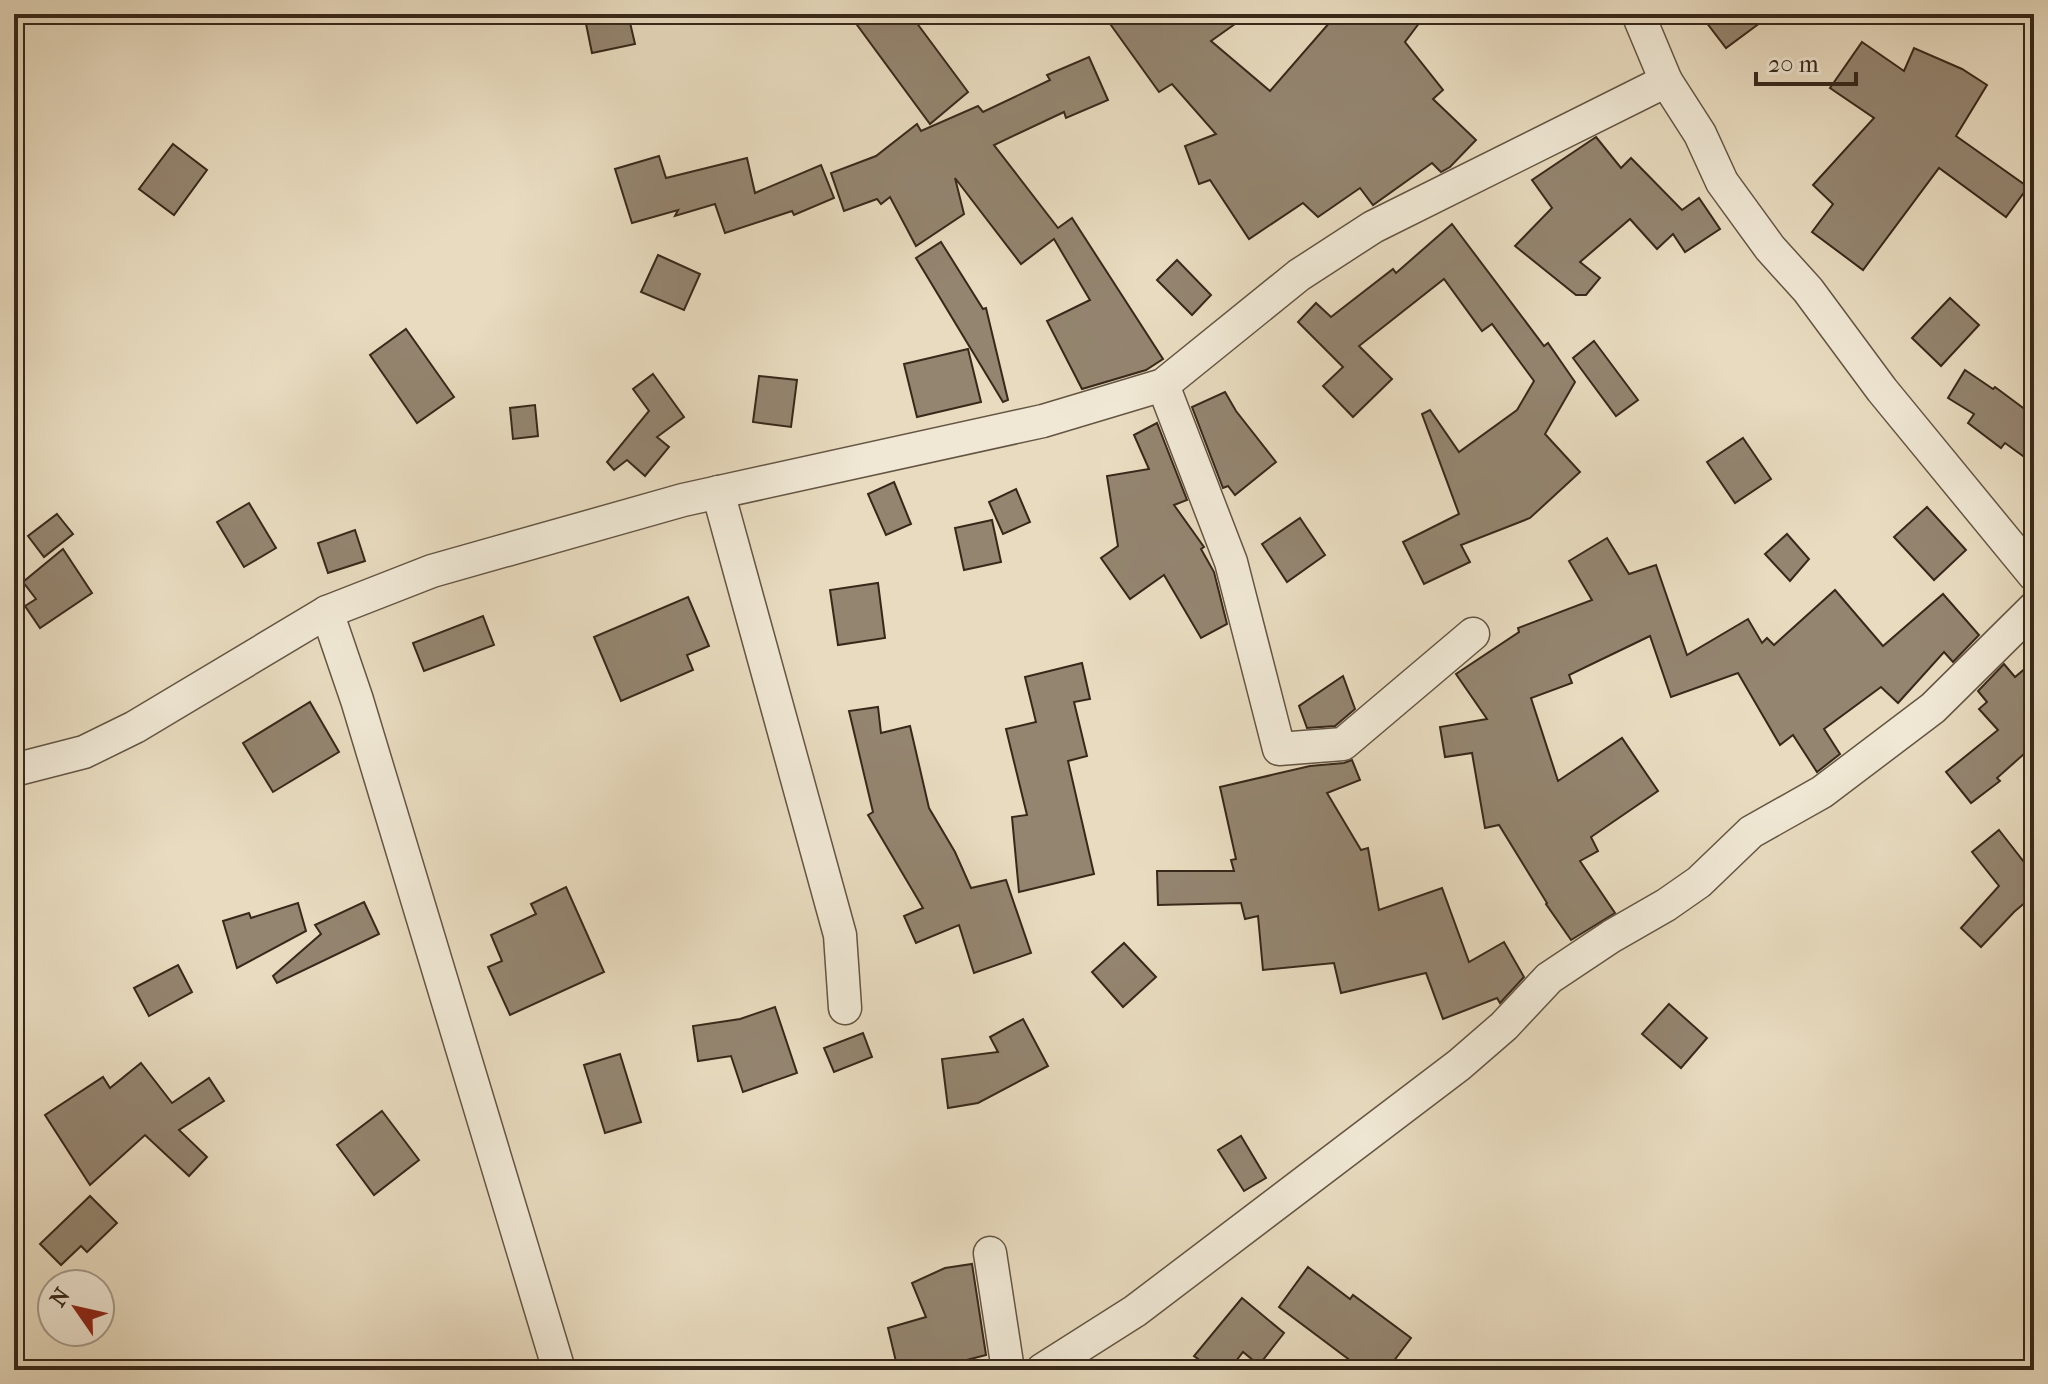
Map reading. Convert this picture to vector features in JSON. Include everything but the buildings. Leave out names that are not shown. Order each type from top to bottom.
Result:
[{"type":"street","points":[[1638,14],[1666,81],[1700,134],[1722,182],[1882,390],[2034,575]]},
{"type":"street","points":[[14,770],[84,752],[135,727],[327,612],[432,571],[683,500],[1043,421],[1163,385],[1299,275],[1373,227],[1666,81]]},
{"type":"street","points":[[1163,385],[1231,562],[1279,749],[1343,744],[1473,634]]},
{"type":"street","points":[[718,492],[840,935],[845,1008]]},
{"type":"street","points":[[1042,1370],[1135,1311],[1459,1065],[1504,1026],[1549,978],[1699,882],[1751,832],[1822,792],[1933,708],[2034,608]]},
{"type":"street","points":[[327,612],[357,700],[559,1370]]},
{"type":"street","points":[[990,1253],[1008,1370]]}]
